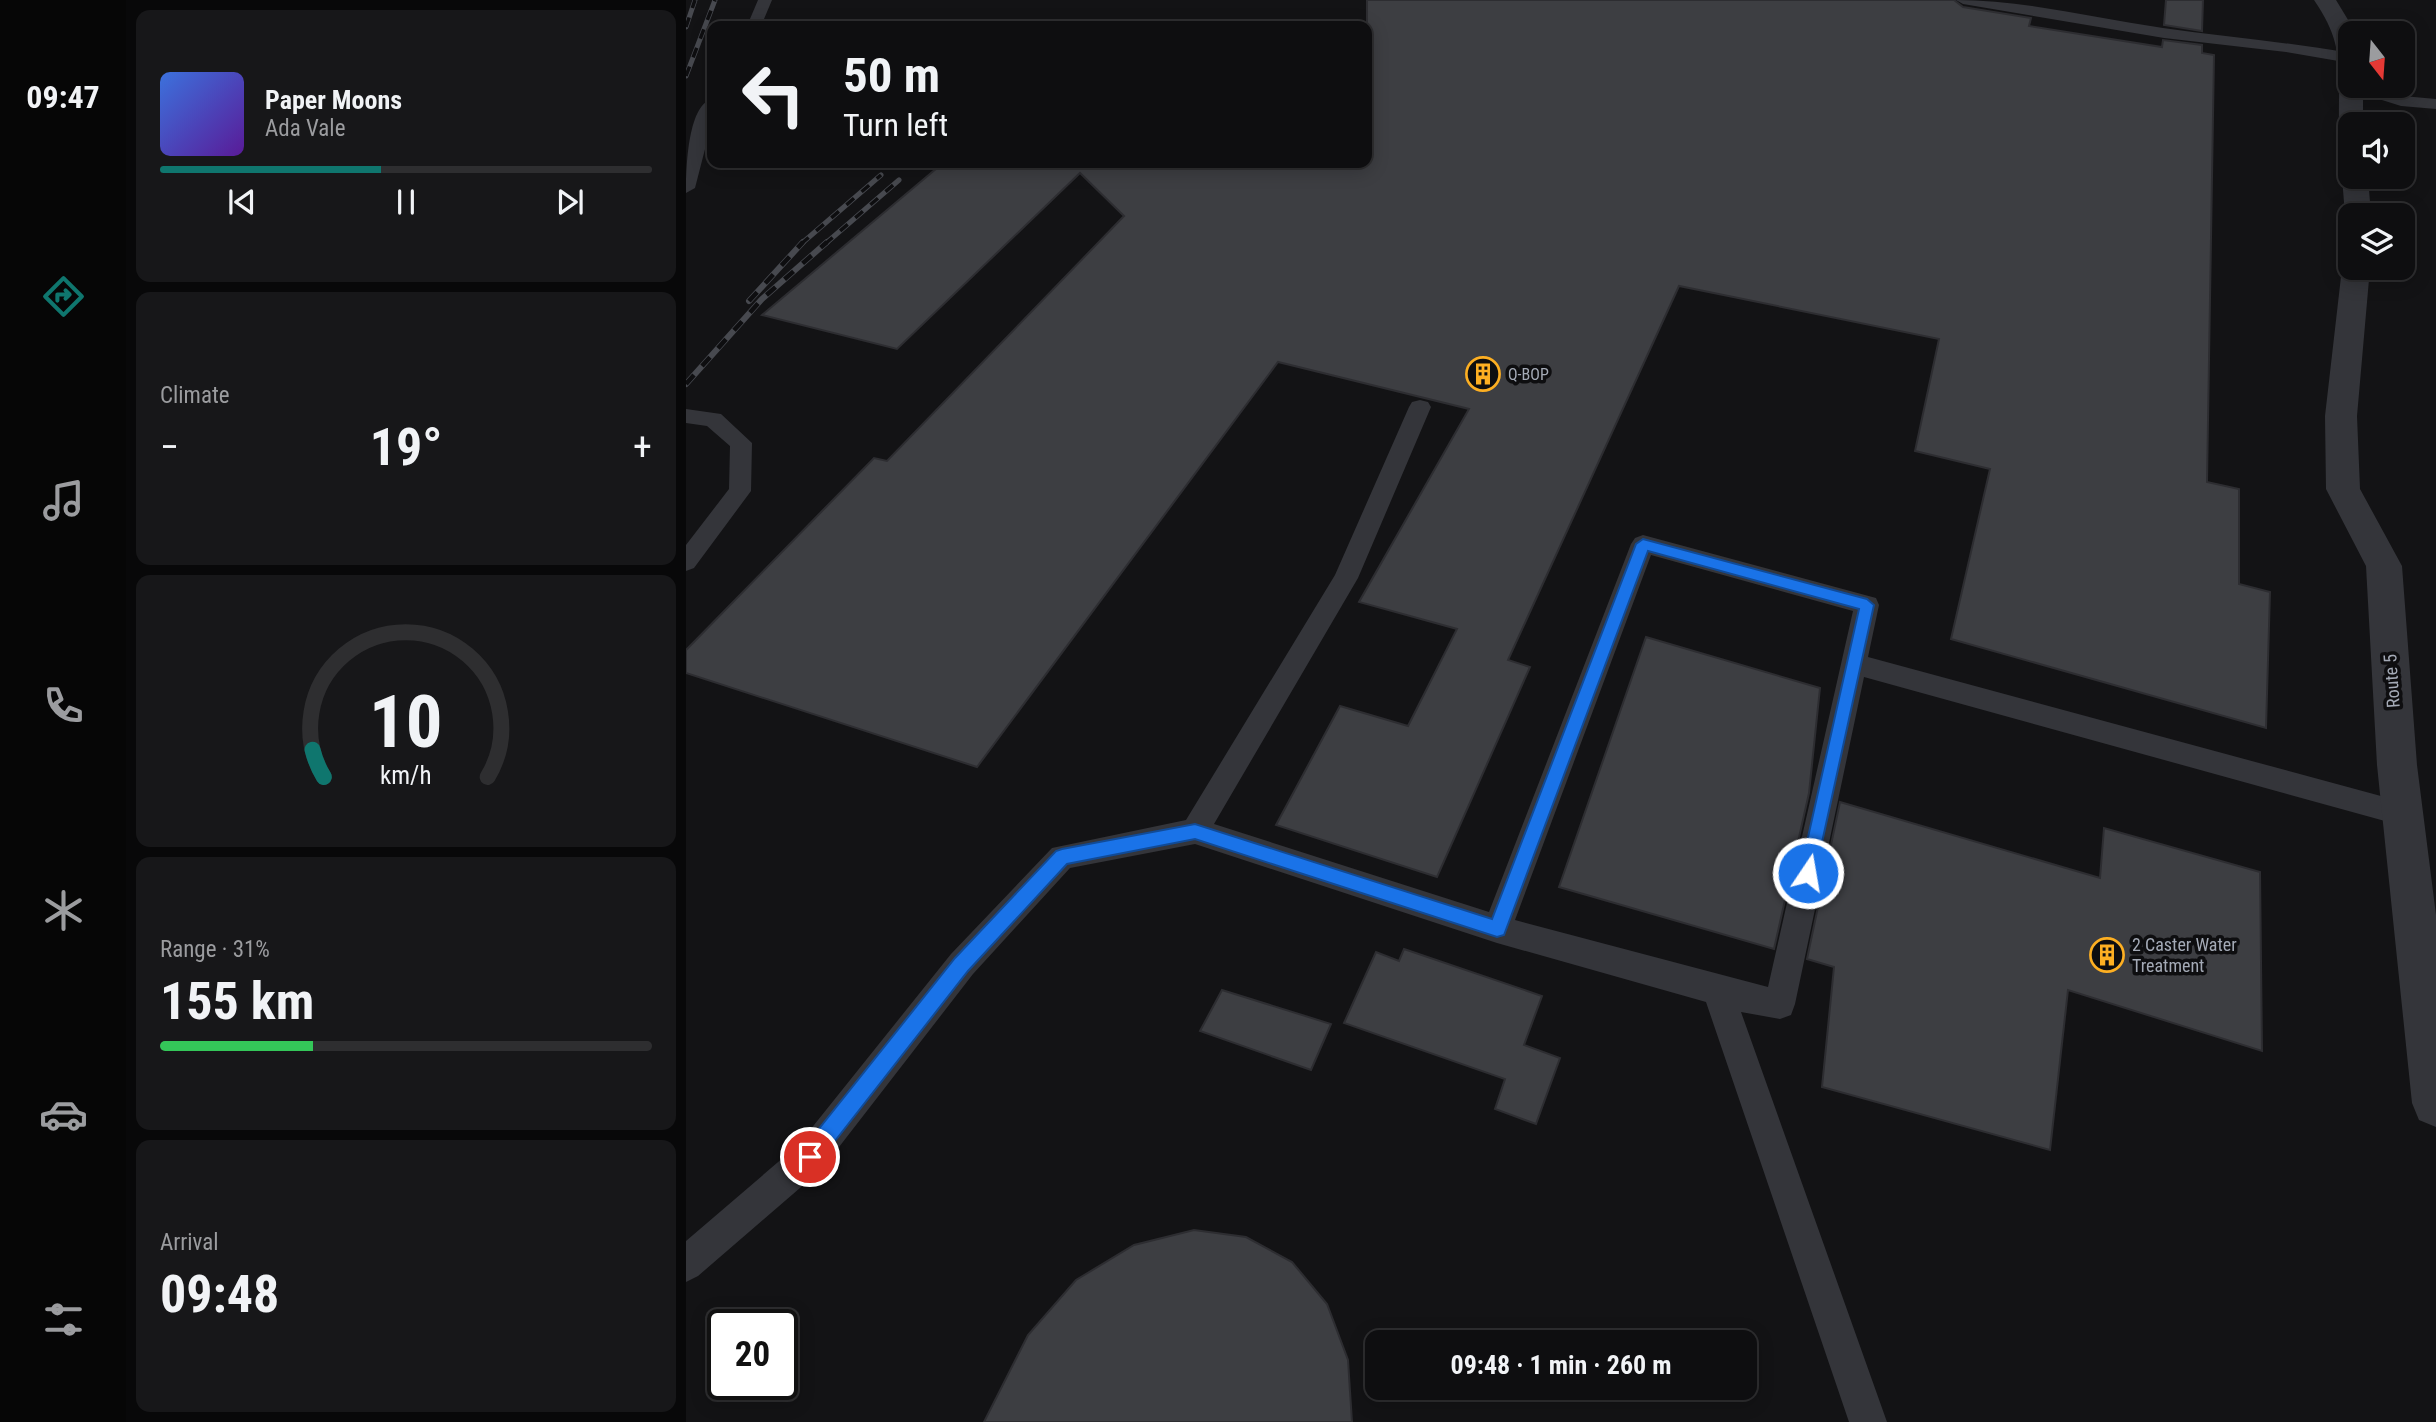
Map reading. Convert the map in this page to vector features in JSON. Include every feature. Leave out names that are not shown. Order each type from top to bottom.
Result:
[{"type":"street","points":[[2325,0],[2340,21]]},
{"type":"street","name":"Route 5","points":[[2355,280],[2341,416],[2343,489],[2384,566],[2403,814],[2426,923],[2436,1103]]},
{"type":"lane","points":[[756,21],[765,0]]},
{"type":"lane","points":[[1964,0],[2164,33],[2338,56]]},
{"type":"lane","points":[[2392,98],[2436,104]]},
{"type":"lane","points":[[686,188],[700,131],[707,115]]},
{"type":"lane","points":[[1195,831],[1346,578],[1420,407]]},
{"type":"lane","points":[[686,416],[713,419],[741,443],[740,491],[686,562]]},
{"type":"lane","points":[[686,1264],[810,1157],[962,964],[1062,857],[1195,831],[1497,929],[1756,1002],[1780,1004],[1867,605],[1643,544],[1497,929]]},
{"type":"lane","points":[[1854,664],[2403,814]]},
{"type":"lane","points":[[1718,991],[1868,1422]]},
{"type":"building","name":"Q-BOP","points":[[1367,0],[1954,0],[1963,7],[2031,18],[2029,26],[2162,47],[2163,40],[2202,45],[2202,53],[2214,55],[2207,482],[2239,489],[2239,584],[2270,592],[2266,728],[1951,639],[1990,469],[1915,451],[1939,339],[1679,286],[1508,660],[1530,667],[1437,877],[1276,825],[1340,706],[1408,726],[1457,629],[1359,602],[1469,409],[1278,362],[977,767],[686,673],[686,650],[874,458],[887,461],[1124,216],[1080,173],[897,349],[762,315],[937,168],[1372,168],[1372,21],[1367,21]]},
{"type":"building","points":[[2166,0],[2203,0],[2202,31],[2164,25]]},
{"type":"building","points":[[1646,637],[1820,688],[1809,793],[1774,949],[1559,887]]},
{"type":"building","points":[[1840,802],[2100,878],[2104,828],[2260,872],[2262,1051],[2068,990],[2050,1150],[1822,1087],[1834,967],[1807,959]]},
{"type":"building","points":[[1404,949],[1542,996],[1524,1045],[1560,1058],[1536,1124],[1495,1109],[1505,1079],[1344,1023],[1376,952],[1399,961]]},
{"type":"building","points":[[1222,990],[1331,1024],[1311,1070],[1200,1031]]},
{"type":"building","points":[[1194,1230],[1246,1237],[1292,1262],[1327,1304],[1348,1360],[1352,1422],[984,1422],[1028,1335],[1076,1280],[1134,1245]]},
{"type":"railway","points":[[686,27],[695,0]]},
{"type":"railway","points":[[686,76],[715,0]]},
{"type":"railway","points":[[802,243],[881,175]]},
{"type":"railway","points":[[825,244],[899,180]]},
{"type":"railway","points":[[686,384],[762,299],[827,242]]},
{"type":"railway","points":[[749,301],[802,243]]},
{"type":"place","name":"Q-BOP","points":[[1483,374]]},
{"type":"place","name":"2 Caster Water Treatment","points":[[2107,955]]},
{"type":"route","points":[[810,1157],[962,964],[1062,857],[1195,831],[1497,929],[1643,544],[1867,605],[1808,873]]}]
